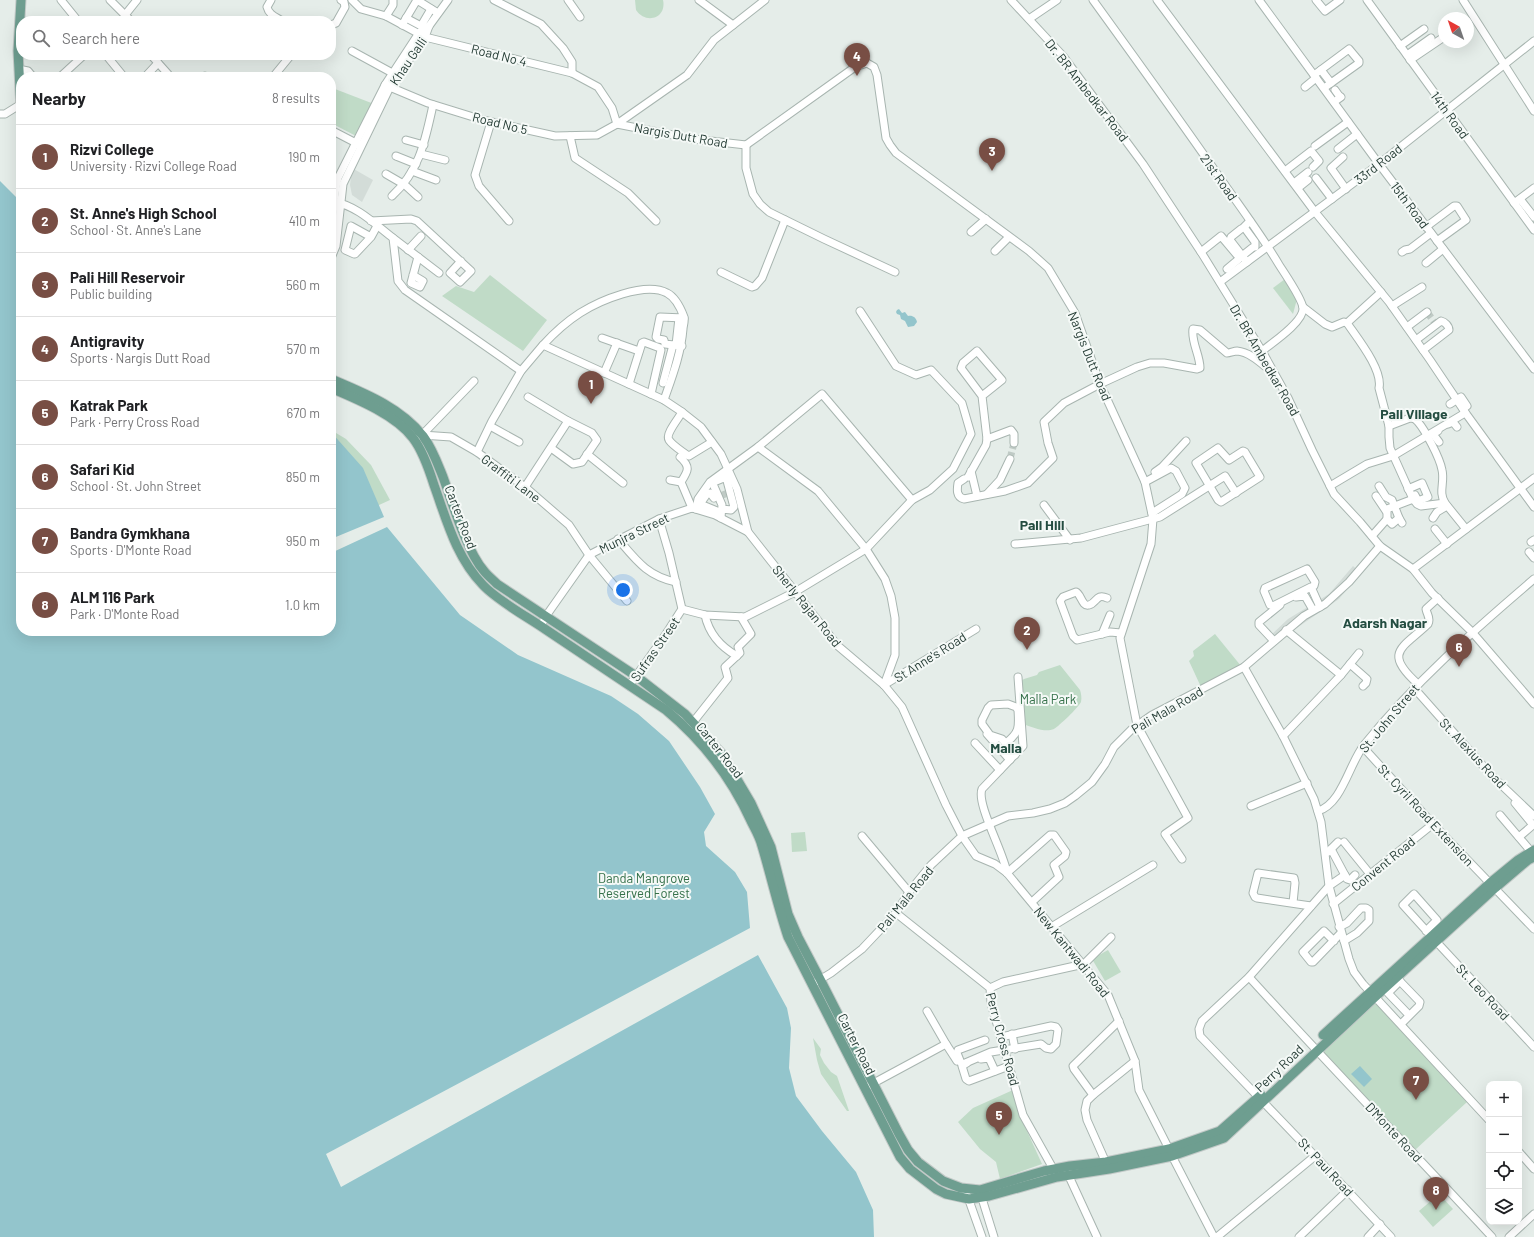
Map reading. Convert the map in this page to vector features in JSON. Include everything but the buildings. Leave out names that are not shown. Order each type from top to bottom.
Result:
[{"type":"main road","points":[[20,16],[21,0]]},
{"type":"main road","points":[[24,16],[25,0]]},
{"type":"main road","points":[[18,60],[19,72]]},
{"type":"main road","points":[[22,60],[23,72]]},
{"type":"main road","name":"Carter Road","points":[[336,381],[382,402],[398,413],[435,455],[465,535],[475,556],[484,571],[497,584],[636,676],[685,714],[690,726],[725,773],[745,807],[762,845],[788,937],[900,1157],[910,1168],[936,1189],[946,1194],[969,1200],[985,1193]]},
{"type":"main road","name":"Carter Road","points":[[336,390],[388,417],[418,436],[457,549],[470,570],[484,586],[629,686],[690,726],[722,754],[751,802],[771,847],[788,914],[798,937],[899,1134],[911,1154],[918,1162],[943,1181],[965,1189],[985,1193]]},
{"type":"main road","name":"Perry Road","points":[[985,1193],[1067,1171],[1070,1166],[1107,1166],[1170,1153],[1220,1131],[1261,1099],[1372,994],[1396,977],[1431,937],[1493,886],[1518,860],[1533,853]]},
{"type":"main road","points":[[823,1006],[832,1002]]},
{"type":"main road","name":"Perry Road","points":[[1107,1166],[1159,1151],[1170,1153]]},
{"type":"street","points":[[61,0],[74,16]]},
{"type":"street","points":[[110,0],[126,16]]},
{"type":"street","points":[[129,16],[137,0]]},
{"type":"street","points":[[271,0],[267,7],[268,11],[273,16]]},
{"type":"street","points":[[336,22],[345,7],[344,2],[341,0]]},
{"type":"street","points":[[353,0],[365,11],[386,16],[422,35]]},
{"type":"street","points":[[386,16],[393,4],[392,0]]},
{"type":"street","points":[[402,25],[417,0],[438,14]]},
{"type":"street","name":"Khau Galli","points":[[336,246],[344,184],[359,145],[387,86],[448,0]]},
{"type":"street","points":[[494,0],[541,24],[563,48],[572,62],[572,73]]},
{"type":"street","points":[[568,0],[580,17]]},
{"type":"street","points":[[699,0],[733,24]]},
{"type":"street","name":"Road No 5","points":[[387,86],[433,105],[491,122],[555,136],[597,135],[617,124],[687,75],[714,40],[765,0]]},
{"type":"street","name":"Dr. BR Ambedkar Road","points":[[1011,0],[1063,56],[1092,94],[1143,164],[1201,252],[1275,374],[1295,411],[1334,494],[1380,546],[1413,569],[1438,598],[1472,632],[1534,704]]},
{"type":"street","points":[[1029,19],[1057,0]]},
{"type":"street","name":"21st Road","points":[[1093,0],[1177,116],[1268,246],[1303,307]]},
{"type":"street","points":[[1157,0],[1286,169],[1296,186],[1315,212],[1425,348],[1456,399],[1534,507]]},
{"type":"street","name":"15th Road","points":[[1259,0],[1356,134],[1534,369]]},
{"type":"street","points":[[1316,0],[1325,11],[1340,0]]},
{"type":"street","name":"14th Road","points":[[1367,0],[1447,110],[1532,219],[1534,230]]},
{"type":"street","points":[[1463,0],[1468,12]]},
{"type":"street","points":[[406,18],[421,26],[431,9]]},
{"type":"street","points":[[1474,23],[1505,64],[1534,111]]},
{"type":"street","points":[[1400,46],[1424,29]]},
{"type":"street","name":"Road No 4","points":[[422,35],[572,73],[598,87],[612,108],[617,124]]},
{"type":"street","points":[[1408,57],[1431,38]]},
{"type":"street","points":[[1408,57],[1438,40]]},
{"type":"street","name":"33rd Road","points":[[1220,282],[1241,259],[1268,246],[1315,212],[1379,164],[1534,41]]},
{"type":"street","points":[[1305,87],[1321,70],[1349,49],[1359,63],[1324,88]]},
{"type":"street","points":[[352,51],[395,75]]},
{"type":"street","points":[[65,72],[79,60]]},
{"type":"street","points":[[110,60],[120,72]]},
{"type":"street","points":[[155,60],[166,72]]},
{"type":"street","points":[[277,72],[286,60]]},
{"type":"street","name":"Nargis Dutt Road","points":[[617,124],[693,139],[746,145],[855,67],[867,63],[874,67],[877,75],[886,138],[896,153],[1029,251],[1048,268],[1075,314],[1100,384],[1145,480],[1153,516],[1150,544],[1120,638],[1137,725],[1188,818],[1165,834],[1182,860]]},
{"type":"street","points":[[149,72],[158,64]]},
{"type":"street","points":[[1321,70],[1331,83]]},
{"type":"street","points":[[1328,95],[1335,90],[1341,97],[1334,102]]},
{"type":"street","points":[[392,196],[405,185],[421,154],[433,105]]},
{"type":"street","points":[[0,114],[5,114],[16,108]]},
{"type":"street","points":[[491,122],[475,175],[479,186],[509,221]]},
{"type":"street","points":[[1315,146],[1348,122]]},
{"type":"street","points":[[336,133],[359,145]]},
{"type":"street","points":[[1338,149],[1356,134]]},
{"type":"street","points":[[570,136],[575,158],[628,193],[656,221]]},
{"type":"street","points":[[406,140],[424,145]]},
{"type":"street","name":"Khau Galli","points":[[336,185],[338,178],[359,145]]},
{"type":"street","name":"Nargis Dutt Road","points":[[746,145],[746,168],[753,194],[760,204],[769,212],[895,272]]},
{"type":"street","points":[[1286,169],[1311,151],[1319,161],[1310,173],[1296,186]]},
{"type":"street","points":[[421,154],[445,160]]},
{"type":"street","points":[[396,156],[436,180]]},
{"type":"street","points":[[1343,157],[1331,168],[1346,188]]},
{"type":"street","points":[[1286,169],[1293,175]]},
{"type":"street","points":[[386,174],[405,185],[418,197]]},
{"type":"street","points":[[1316,178],[1332,199]]},
{"type":"street","points":[[1517,201],[1534,188]]},
{"type":"street","points":[[336,202],[342,203],[371,221],[393,238],[410,248],[439,273]]},
{"type":"street","points":[[1426,227],[1455,205],[1457,206],[1466,220],[1437,242]]},
{"type":"street","points":[[971,232],[986,219]]},
{"type":"street","points":[[371,221],[414,220],[461,261]]},
{"type":"street","points":[[722,272],[752,287],[758,284],[785,220]]},
{"type":"street","points":[[1226,269],[1241,259],[1256,245],[1255,241],[1244,227],[1250,222]]},
{"type":"street","points":[[371,237],[351,226],[345,250],[353,255],[371,237],[377,226]]},
{"type":"street","points":[[1241,229],[1230,239],[1241,259]]},
{"type":"street","points":[[338,230],[348,235]]},
{"type":"street","points":[[1402,252],[1410,249],[1431,233]]},
{"type":"street","points":[[410,248],[422,236]]},
{"type":"street","points":[[1201,252],[1221,236],[1241,259]]},
{"type":"street","points":[[995,251],[1009,237]]},
{"type":"street","points":[[393,238],[397,277],[401,286],[521,371]]},
{"type":"street","points":[[1426,263],[1443,249]]},
{"type":"street","points":[[413,275],[420,256]]},
{"type":"street","points":[[1392,306],[1422,287]]},
{"type":"street","points":[[477,452],[521,371],[543,345],[562,326],[580,313],[602,302],[642,290],[666,292],[674,298],[681,318],[677,346],[664,400]]},
{"type":"street","points":[[1303,307],[1325,324],[1332,327],[1344,322],[1348,323],[1381,292]]},
{"type":"street","points":[[1262,351],[1294,325],[1303,313],[1303,307]]},
{"type":"street","points":[[682,609],[705,615],[745,617],[794,592],[866,549],[912,500],[930,490],[952,469],[971,434],[962,403],[931,370],[916,375],[896,366],[860,311]]},
{"type":"street","points":[[1408,326],[1427,312]]},
{"type":"street","points":[[677,346],[665,344],[664,340],[656,338],[659,318],[662,316],[681,318]]},
{"type":"street","points":[[1417,338],[1441,321],[1445,323],[1449,330],[1425,348]]},
{"type":"street","points":[[1417,338],[1435,322]]},
{"type":"street","points":[[1348,323],[1372,362],[1380,382],[1379,388],[1389,426],[1388,437],[1393,456],[1414,498],[1421,506],[1446,504]]},
{"type":"street","points":[[982,396],[1002,380],[978,351],[963,363],[961,368],[982,396],[987,439],[986,445],[968,476],[958,483],[957,492],[960,497],[964,499],[1005,491],[1028,483],[1053,458],[1048,443],[1044,422],[1064,403],[1100,384],[1137,367],[1150,363],[1164,363],[1197,369],[1200,368],[1200,357],[1192,332],[1193,329],[1200,330],[1227,353],[1237,351],[1246,354],[1256,359],[1275,374]]},
{"type":"street","points":[[602,338],[639,351]]},
{"type":"street","points":[[630,384],[643,342],[661,348],[651,394]]},
{"type":"street","points":[[604,373],[616,343]]},
{"type":"street","name":"Sherly Rajan Road","points":[[543,345],[664,400],[682,412],[701,428],[721,454],[728,473],[732,491],[742,506],[748,532],[838,646],[884,685],[902,707],[946,805],[962,836]]},
{"type":"street","points":[[663,383],[677,346]]},
{"type":"street","points":[[418,436],[474,381]]},
{"type":"street","points":[[1443,395],[1450,390]]},
{"type":"street","points":[[719,512],[713,484],[714,482],[728,473],[822,394],[912,500]]},
{"type":"street","points":[[528,397],[594,435],[597,440],[582,462],[573,464],[551,448]]},
{"type":"street","points":[[1450,404],[1456,399]]},
{"type":"street","points":[[682,412],[670,431],[668,437],[670,441],[689,456],[712,442]]},
{"type":"street","points":[[1330,486],[1367,464],[1393,456],[1465,412]]},
{"type":"street","points":[[1439,442],[1433,434],[1452,422],[1456,424],[1465,412]]},
{"type":"street","points":[[1389,426],[1410,418],[1419,423],[1427,436],[1442,468],[1442,497],[1464,530]]},
{"type":"street","points":[[525,487],[568,421]]},
{"type":"street","points":[[490,426],[519,442]]},
{"type":"street","points":[[987,439],[1011,430],[1014,434],[1014,444]]},
{"type":"street","name":"Graffiti Lane","points":[[418,436],[451,437],[477,452],[525,487],[569,525],[589,555],[627,601]]},
{"type":"street","points":[[1145,480],[1162,467],[1186,441]]},
{"type":"street","points":[[758,447],[818,491],[866,549],[884,579],[891,596],[895,618],[895,655],[884,685]]},
{"type":"street","points":[[1218,448],[1229,460],[1244,451],[1260,477],[1236,493],[1221,502],[1197,466],[1197,462],[1218,448]]},
{"type":"street","points":[[587,454],[623,483]]},
{"type":"street","points":[[680,457],[688,470],[680,482]]},
{"type":"street","points":[[986,494],[1000,480],[1010,459]]},
{"type":"street","points":[[1145,480],[1171,468],[1176,470],[1185,488],[1185,492],[1153,516]]},
{"type":"street","points":[[694,505],[710,482],[728,473]]},
{"type":"street","points":[[968,476],[977,496]]},
{"type":"street","points":[[1014,544],[1081,538],[1153,516],[1163,516],[1225,476],[1236,493]]},
{"type":"street","points":[[1413,569],[1534,478]]},
{"type":"street","points":[[670,480],[680,482],[694,505],[719,512],[748,532]]},
{"type":"street","points":[[1386,511],[1395,505],[1414,498],[1419,501],[1428,496],[1422,483],[1410,488]]},
{"type":"street","points":[[1376,496],[1386,511],[1387,519],[1392,524],[1401,521],[1395,505],[1391,499],[1386,497],[1379,486]]},
{"type":"street","points":[[732,491],[734,507]]},
{"type":"street","name":"Munjra Street","points":[[541,626],[546,616],[589,555],[658,519],[694,505],[707,494],[710,493],[717,497]]},
{"type":"street","points":[[1433,518],[1446,504]]},
{"type":"street","points":[[1044,505],[1070,540]]},
{"type":"street","points":[[719,512],[742,506]]},
{"type":"street","points":[[1449,514],[1464,530]]},
{"type":"street","name":"Sufras Street","points":[[629,686],[682,609],[669,553],[658,519]]},
{"type":"street","points":[[1372,536],[1387,519]]},
{"type":"street","points":[[1435,529],[1446,544]]},
{"type":"street","points":[[618,540],[642,567],[661,579],[676,582]]},
{"type":"street","name":"Pali Mala Road","points":[[812,984],[862,949],[896,913],[909,892],[931,865],[962,836],[1008,816],[1041,811],[1065,803],[1092,782],[1118,742],[1137,725],[1152,715],[1244,668],[1286,630],[1317,608],[1349,582],[1380,546]]},
{"type":"street","points":[[1529,552],[1534,558]]},
{"type":"street","points":[[1306,568],[1315,582],[1311,587],[1272,606],[1264,590],[1265,588],[1306,568]]},
{"type":"street","name":"St. John Street","points":[[1318,811],[1325,809],[1335,800],[1363,747],[1416,686],[1472,632],[1534,579]]},
{"type":"street","points":[[1311,587],[1317,608]]},
{"type":"street","points":[[1107,598],[1100,597],[1090,605],[1086,605],[1079,593],[1076,592],[1060,600],[1075,638],[1079,639],[1110,632],[1121,633]]},
{"type":"street","points":[[1274,641],[1259,624],[1259,621],[1269,613],[1281,604],[1303,595],[1317,608]]},
{"type":"street","name":"St. Alexius Road","points":[[1438,598],[1426,609],[1430,616],[1428,624],[1407,641],[1399,651],[1398,658],[1416,686],[1493,777],[1517,803],[1534,816]]},
{"type":"street","points":[[705,615],[707,626],[724,649],[737,656]]},
{"type":"street","points":[[1102,634],[1110,615]]},
{"type":"street","points":[[690,726],[728,678],[725,667],[740,653],[738,647],[751,634],[741,617]]},
{"type":"street","name":"St Anne's Road","points":[[884,685],[976,629]]},
{"type":"street","points":[[1286,630],[1341,675]]},
{"type":"street","points":[[1283,736],[1341,675],[1359,653]]},
{"type":"street","points":[[1350,664],[1366,679],[1366,683],[1363,686]]},
{"type":"street","points":[[1244,668],[1283,736],[1307,783],[1318,811],[1333,904],[1342,928],[1344,941],[1354,972],[1372,994],[1486,1117]]},
{"type":"street","points":[[975,743],[1000,770],[1023,746],[1018,677]]},
{"type":"street","points":[[1006,743],[1014,737],[1017,732],[1018,710],[1016,707],[1008,704],[991,705],[982,720],[982,724],[990,735],[1002,739],[1006,743],[1013,757]]},
{"type":"street","points":[[985,732],[1004,753],[1013,757]]},
{"type":"street","name":"St. Cyril Road Extension","points":[[1363,747],[1433,824],[1533,925]]},
{"type":"street","points":[[993,763],[1004,753]]},
{"type":"street","name":"New Kantwadi Road","points":[[1000,770],[980,793],[982,803],[1004,859],[1007,873]]},
{"type":"street","points":[[1251,806],[1307,783]]},
{"type":"street","points":[[1517,803],[1533,825],[1519,837]]},
{"type":"street","points":[[1500,815],[1533,853]]},
{"type":"street","name":"Convent Road","points":[[1333,904],[1433,824]]},
{"type":"street","points":[[1007,873],[1050,835],[1054,835],[1066,852],[1065,856],[1054,865],[1059,876],[1032,902]]},
{"type":"street","points":[[862,836],[909,892]]},
{"type":"street","name":"New Kantwadi Road","points":[[962,836],[976,856],[995,864],[1007,873],[1053,926],[1108,995],[1135,1061],[1138,1090],[1214,1237]]},
{"type":"street","points":[[1325,856],[1331,849],[1341,842],[1370,874]]},
{"type":"street","points":[[1331,849],[1349,880],[1355,875]]},
{"type":"street","points":[[1053,926],[1153,865]]},
{"type":"street","points":[[1293,903],[1294,878],[1260,872],[1256,874],[1253,893],[1255,897],[1293,903],[1312,906]]},
{"type":"street","points":[[1249,977],[1329,886],[1345,875]]},
{"type":"street","name":"St. Leo Road","points":[[1431,937],[1437,920],[1414,894],[1402,904],[1431,937],[1534,1047]]},
{"type":"street","points":[[1334,941],[1324,931],[1302,952],[1312,962],[1334,941],[1342,928],[1361,908],[1364,907],[1369,910],[1370,920],[1357,933],[1344,941]]},
{"type":"street","name":"Perry Cross Road","points":[[896,913],[990,988],[1000,1037],[1023,1115],[1055,1173]]},
{"type":"street","points":[[1342,928],[1350,937]]},
{"type":"street","points":[[990,988],[1003,982],[1084,964],[1111,936]]},
{"type":"street","name":"St. Paul Road","points":[[1249,977],[1202,1021],[1199,1030],[1200,1036],[1205,1043],[1316,1156],[1391,1237]]},
{"type":"street","name":"D'Monte Road","points":[[1249,977],[1492,1237]]},
{"type":"street","points":[[1401,1024],[1409,1016],[1419,1006],[1420,1002],[1396,977],[1388,993],[1409,1016]]},
{"type":"street","points":[[927,1011],[958,1062]]},
{"type":"street","points":[[1093,1095],[1074,1070],[1073,1066],[1119,1021]]},
{"type":"street","points":[[985,1040],[958,1050],[957,1052],[961,1063],[963,1064],[981,1058],[989,1053],[1041,1044],[1051,1049],[1056,1044],[1058,1030],[1056,1027],[1051,1026],[1000,1037]]},
{"type":"street","points":[[1012,1034],[1015,1049]]},
{"type":"street","points":[[864,1088],[946,1044]]},
{"type":"street","points":[[995,1071],[988,1057],[962,1066],[966,1079],[969,1081],[1009,1066]]},
{"type":"street","points":[[1107,1166],[1087,1120],[1085,1110],[1087,1101],[1135,1061]]},
{"type":"street","points":[[1520,1153],[1534,1169]]},
{"type":"street","points":[[1217,1237],[1316,1156]]},
{"type":"street","points":[[1067,1171],[1097,1237]]},
{"type":"street","points":[[965,1189],[982,1237]]},
{"type":"street","points":[[1299,1237],[1348,1190]]},
{"type":"street","points":[[985,1193],[994,1237]]},
{"type":"street","points":[[1508,1237],[1534,1214]]},
{"type":"street","points":[[1368,1237],[1380,1224]]},
{"type":"shaded area","points":[[352,168],[373,180],[362,202],[352,195],[350,185]]},
{"type":"shaded area","points":[[1353,566],[1361,573],[1339,599],[1285,636],[1274,646],[1268,638],[1288,619],[1329,594]]},
{"type":"green space","points":[[635,0],[663,0],[662,11],[659,15],[650,18],[640,15],[636,10]]},
{"type":"green space","points":[[336,89],[374,104],[356,136],[336,126]]},
{"type":"green space","points":[[490,275],[547,320],[523,351],[442,296],[456,286],[474,292]]},
{"type":"green space","points":[[1285,279],[1297,299],[1293,314],[1273,288]]},
{"type":"green space","points":[[336,433],[346,439],[371,465],[390,500],[336,525]]},
{"type":"green space","points":[[1215,634],[1241,666],[1201,687],[1189,661],[1194,656],[1193,651]]},
{"type":"green space","name":"Malla Park","points":[[1060,665],[1080,690],[1081,702],[1068,717],[1054,729],[1043,730],[1023,724],[1020,682],[1024,679],[1037,675],[1039,672]]},
{"type":"green space","points":[[805,832],[807,851],[792,852],[791,833]]},
{"type":"green space","points":[[1108,950],[1121,972],[1105,981],[1092,959]]},
{"type":"green space","points":[[1375,999],[1467,1102],[1415,1150],[1320,1049]]},
{"type":"green space","points":[[813,1038],[821,1049],[820,1055],[824,1063],[831,1072],[837,1076],[849,1111],[847,1111],[821,1074]]},
{"type":"green space","points":[[1013,1090],[1022,1120],[1042,1164],[1000,1179],[996,1162],[980,1149],[958,1122],[973,1108]]},
{"type":"green space","points":[[1439,1194],[1453,1209],[1433,1227],[1419,1211]]},
{"type":"water","points":[[0,181],[16,197],[16,636],[336,636],[336,551],[387,527],[460,615],[518,655],[611,696],[638,714],[669,741],[700,787],[715,814],[704,832],[706,846],[735,872],[747,892],[750,928],[326,1154],[341,1187],[758,955],[787,1008],[791,1028],[789,1068],[796,1096],[822,1131],[856,1172],[873,1210],[874,1237],[0,1237]]},
{"type":"water","points":[[899,309],[902,313],[905,312],[908,316],[915,318],[917,322],[914,326],[908,327],[905,321],[901,319],[900,315],[896,312]]},
{"type":"water","points":[[336,438],[363,468],[384,517],[336,537]]},
{"type":"water","points":[[1360,1066],[1372,1079],[1364,1087],[1351,1074]]},
{"type":"tunnel","points":[[1427,312],[1435,323]]},
{"type":"tunnel","points":[[1010,459],[1014,443]]},
{"type":"tunnel","points":[[720,496],[730,492]]},
{"type":"place","name":"Antigravity","points":[[857,76]]},
{"type":"place","name":"Pali Hill Reservoir","points":[[992,171]]},
{"type":"place","name":"Rizvi College","points":[[591,404]]},
{"type":"place","name":"St. Anne's High School","points":[[1027,650]]},
{"type":"place","name":"Safari Kid","points":[[1459,667]]},
{"type":"place","name":"Bandra Gymkhana","points":[[1416,1100]]},
{"type":"place","name":"Katrak Park","points":[[999,1135]]},
{"type":"place","name":"ALM 116 Park","points":[[1436,1210]]},
{"type":"district","name":"Pali Village","points":[[1414,414]]},
{"type":"district","name":"Pali Hill","points":[[1042,525]]},
{"type":"district","name":"Adarsh Nagar","points":[[1385,623]]},
{"type":"district","name":"Malla","points":[[1006,748]]},
{"type":"park label","name":"Danda Mangrove Reserved Forest","points":[[644,886]]}]
